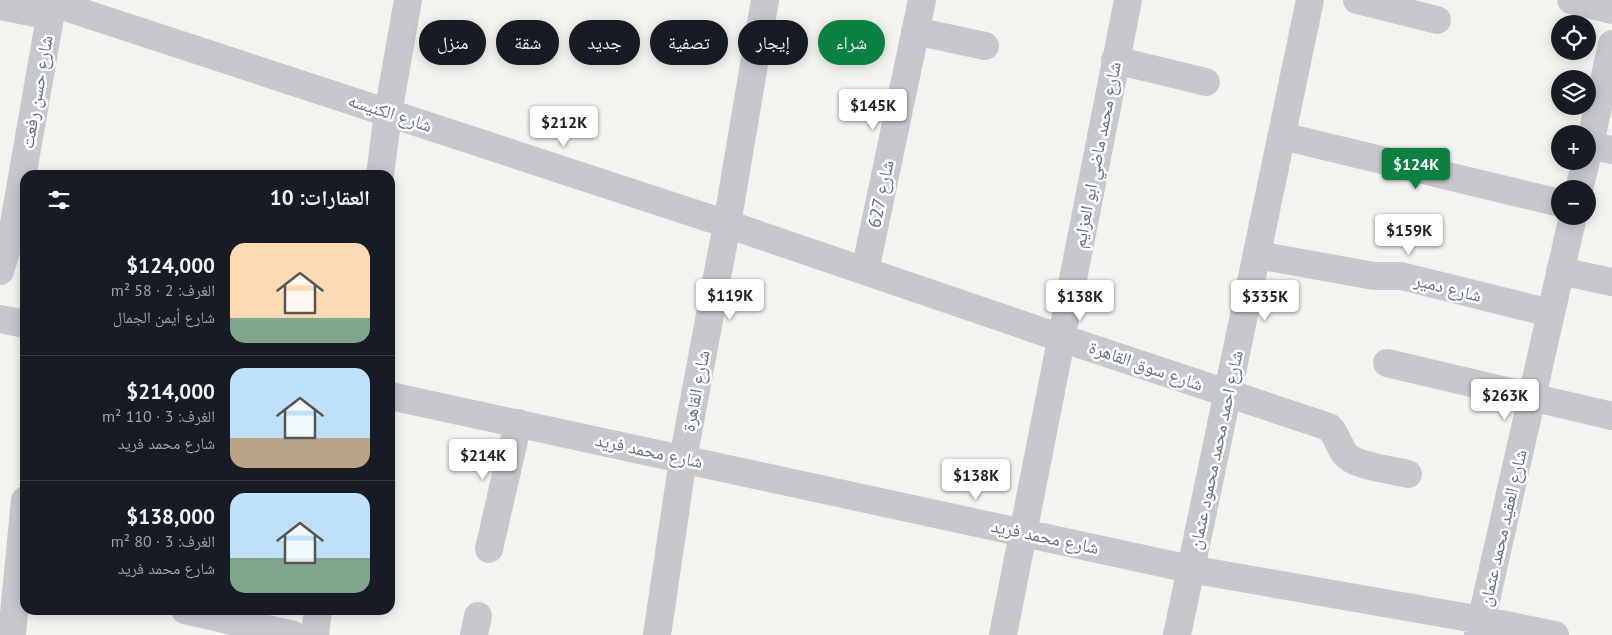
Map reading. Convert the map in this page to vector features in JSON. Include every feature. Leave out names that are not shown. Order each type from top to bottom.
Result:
[{"type":"street","points":[[381,170],[388,113],[408,0]]},
{"type":"street","name":"شارع القاهرة","points":[[657,635],[683,459],[727,224],[765,0]]},
{"type":"street","name":"شارع 627","points":[[866,271],[922,0]]},
{"type":"street","name":"شارع محمد ماضي ابو العزايم","points":[[1003,635],[1128,0]]},
{"type":"street","name":"شارع احمد محمد محمود عثمان","points":[[1177,635],[1310,0]]},
{"type":"street","points":[[1357,0],[1437,20]]},
{"type":"street","points":[[1571,0],[1612,10]]},
{"type":"street","name":"شارع الكنيسه","points":[[0,6],[52,6],[727,224]]},
{"type":"street","name":"شارع حسن رفعت","points":[[0,271],[6,228],[52,6]]},
{"type":"street","points":[[915,31],[984,46]]},
{"type":"street","points":[[1596,140],[1612,44]]},
{"type":"street","points":[[1115,60],[1206,82]]},
{"type":"street","points":[[1282,136],[1551,201]]},
{"type":"street","name":"شارع سوق القاهرة","points":[[727,224],[1329,427],[1336,434],[1345,453],[1352,460],[1408,474]]},
{"type":"street","name":"شارع العقيد محمد عثمان","points":[[1480,628],[1571,225]]},
{"type":"street","name":"شارع دمير","points":[[1257,255],[1374,276],[1402,276],[1550,314]]},
{"type":"street","points":[[1560,271],[1612,282]]},
{"type":"street","points":[[0,319],[20,323]]},
{"type":"street","points":[[1387,363],[1612,416]]},
{"type":"street","name":"شارع محمد فريد","points":[[395,397],[1190,569],[1480,628],[1555,635]]},
{"type":"street","points":[[489,549],[518,423]]},
{"type":"street","points":[[12,635],[20,585]]},
{"type":"street","points":[[207,615],[293,635]]},
{"type":"street","points":[[315,635],[317,615]]}]
